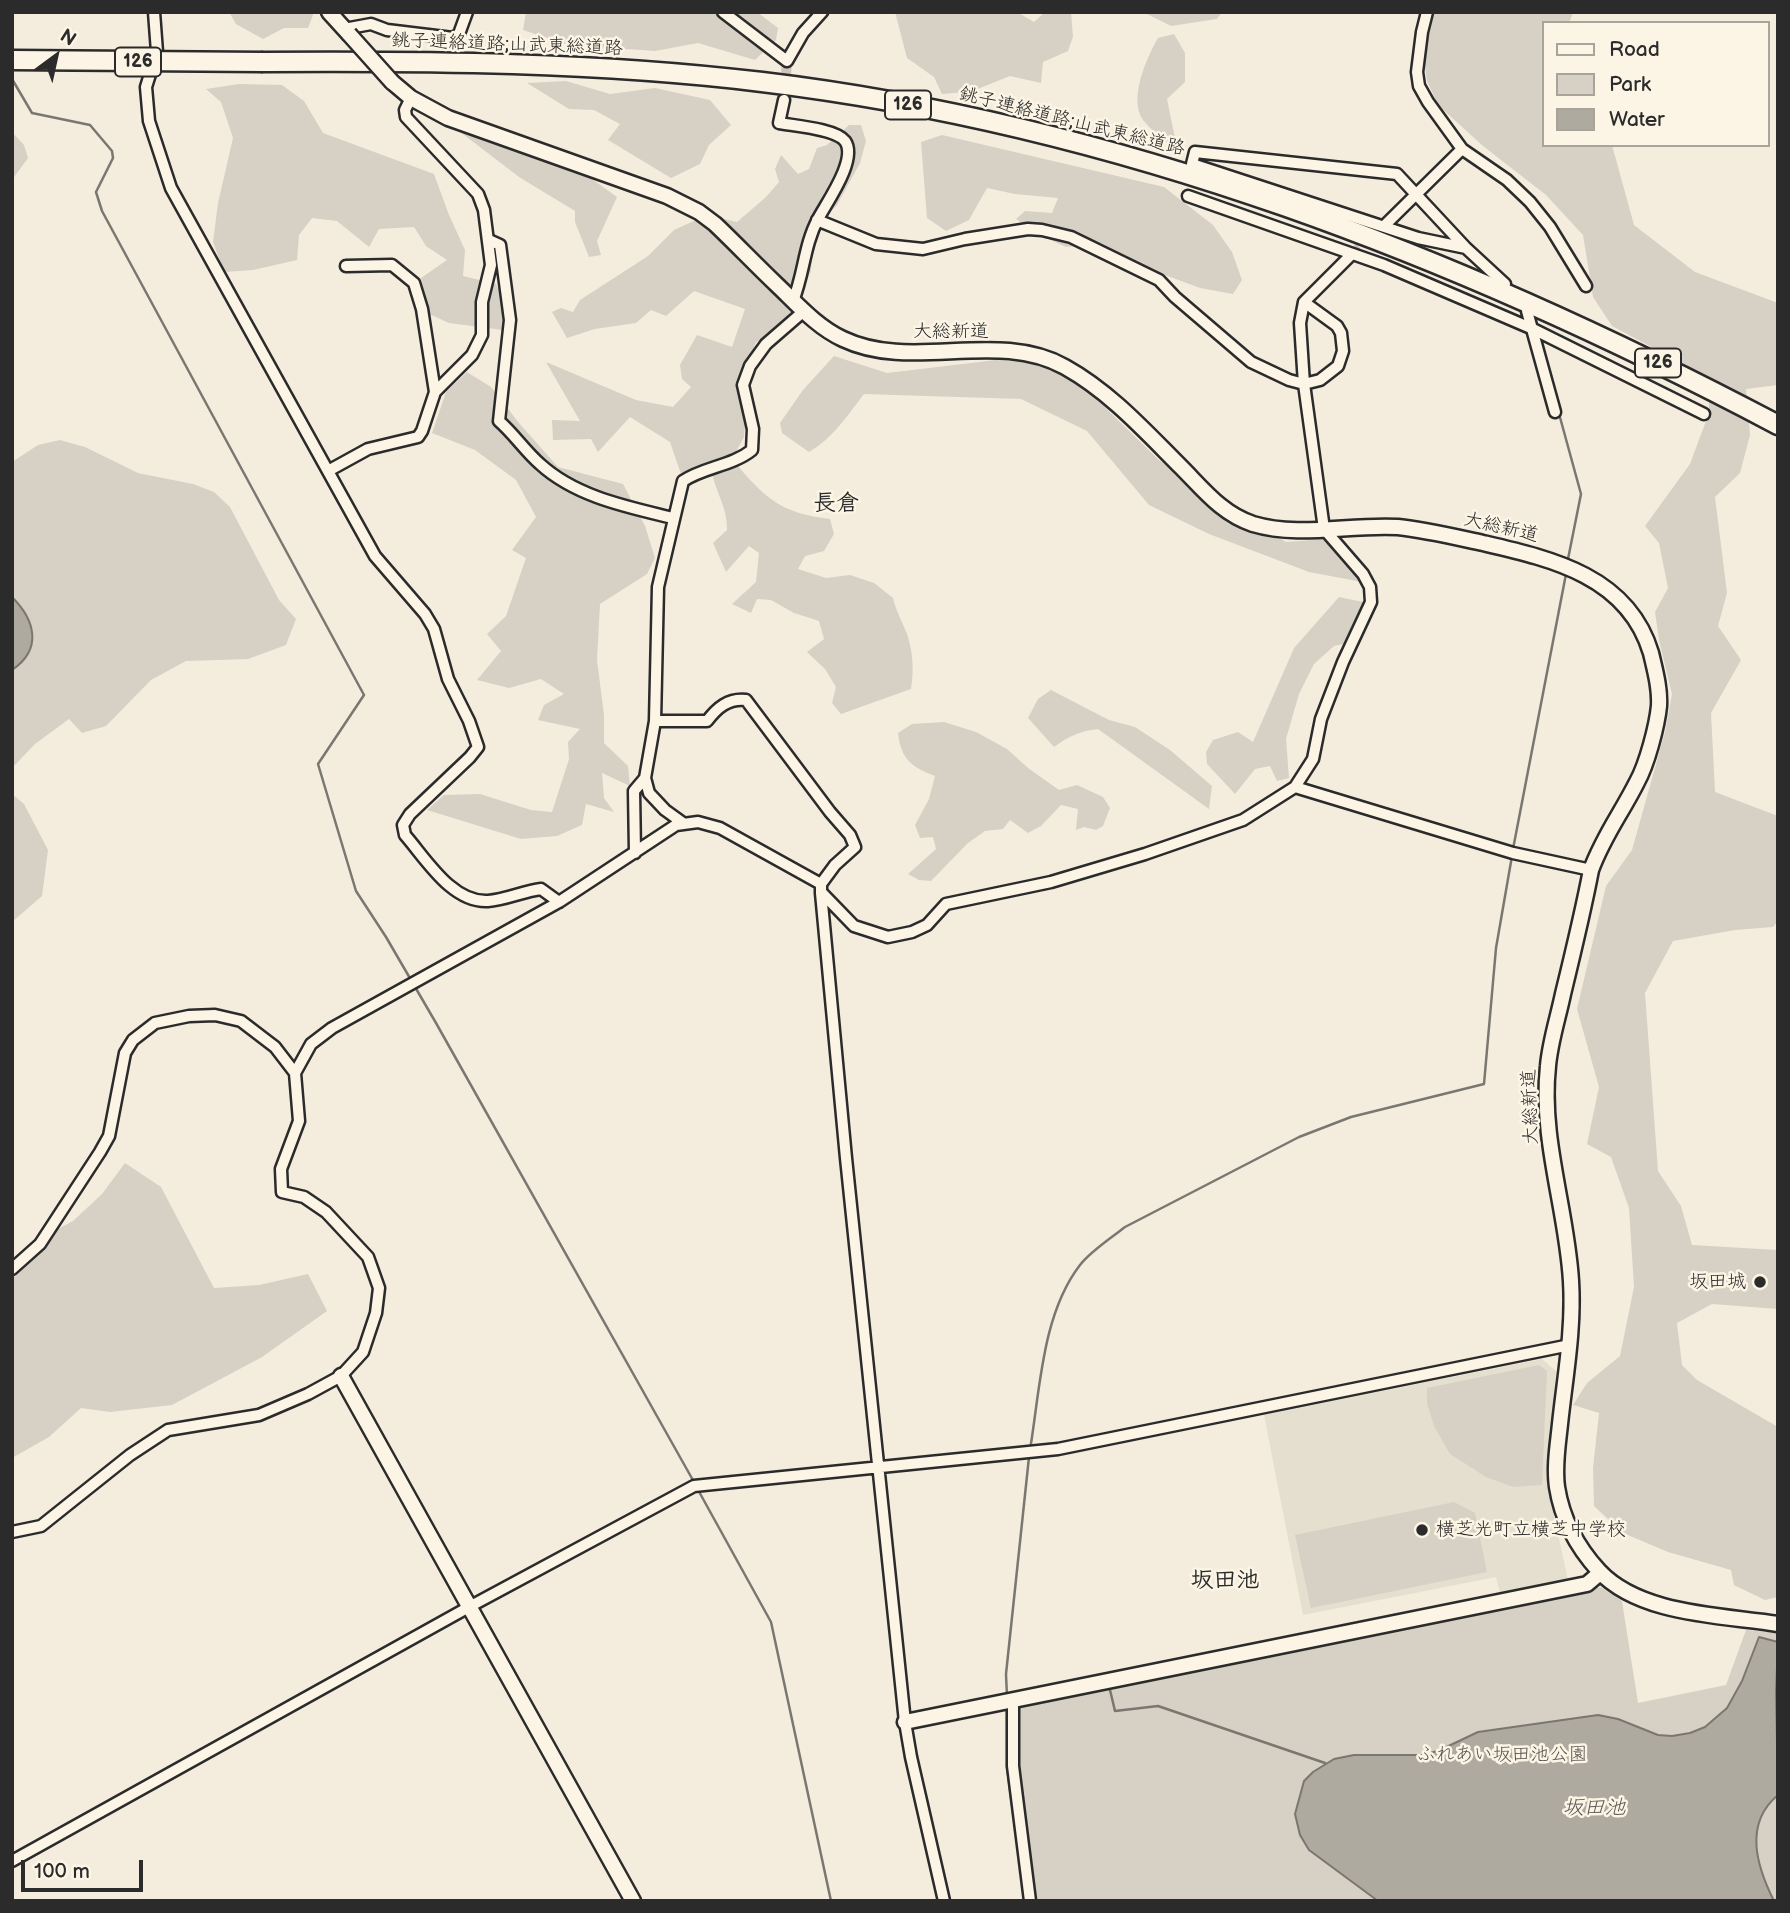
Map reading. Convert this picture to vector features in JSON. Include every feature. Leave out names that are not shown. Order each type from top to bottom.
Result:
[{"type":"highway","name":"銚子連絡道路;山武東総道路","points":[[12,60],[454,61],[669,73],[765,83],[947,112],[1104,149],[1246,192],[1417,256],[1701,384],[1778,425]]},
{"type":"street","points":[[155,12],[157,51],[146,87],[149,121],[171,188],[375,556],[425,614],[434,629],[448,679],[469,721],[478,747],[410,814],[403,825],[405,835],[448,884],[464,896],[488,901],[541,889],[559,902]]},
{"type":"street","name":"大総新道","points":[[329,12],[392,82],[411,98],[448,118],[667,196],[699,212],[715,224],[813,319],[842,339],[864,347],[889,351],[1013,352],[1050,360],[1096,387],[1231,515],[1276,530],[1349,526],[1398,527],[1500,547],[1544,558],[1587,575],[1617,597],[1648,643],[1656,674],[1659,705],[1639,780],[1605,836],[1591,870],[1548,1067],[1546,1101],[1572,1281],[1570,1345],[1556,1458],[1556,1483],[1560,1506],[1570,1531],[1600,1573],[1623,1589],[1657,1604],[1778,1624]]},
{"type":"street","points":[[347,32],[371,24],[387,30],[453,38],[460,34],[467,12]]},
{"type":"street","points":[[723,12],[787,61],[803,33],[822,12]]},
{"type":"street","points":[[1427,12],[1417,72],[1419,86],[1428,102],[1462,149],[1507,180],[1530,202],[1550,227],[1586,286]]},
{"type":"street","points":[[328,471],[368,449],[418,437],[435,392],[472,355],[482,335],[482,302],[491,265],[484,210],[478,194],[406,117],[405,110],[411,98]]},
{"type":"street","points":[[683,823],[665,810],[649,793],[645,778],[655,720],[658,587],[673,519],[683,481],[692,475],[742,458],[752,450],[753,429],[743,385],[750,366],[799,306],[808,239],[839,182],[847,161],[848,144],[839,134],[779,123],[784,100]]},
{"type":"street","points":[[1384,226],[1462,149]]},
{"type":"street","points":[[1466,248],[1418,238],[1192,164],[1195,152],[1397,174],[1466,248],[1505,284]]},
{"type":"street","points":[[1188,196],[1384,265],[1533,329],[1704,414]]},
{"type":"street","points":[[817,220],[876,244],[923,249],[1028,229],[1071,237],[1160,280],[1175,297],[1251,362],[1304,384],[1320,380],[1338,366],[1343,351],[1341,332],[1337,326],[1304,302]]},
{"type":"street","points":[[489,240],[500,245],[510,320],[499,421],[541,466],[575,487],[607,501],[673,519]]},
{"type":"street","points":[[295,1073],[311,1044],[332,1028],[559,902],[683,823],[698,822],[720,828],[821,889],[854,926],[888,937],[912,932],[928,925],[946,904],[1051,882],[1243,820],[1296,787],[1313,759],[1321,719],[1343,662],[1371,602],[1370,587],[1363,574],[1324,529],[1304,384],[1300,323],[1304,302],[1352,254]]},
{"type":"street","points":[[346,266],[392,265],[414,283],[422,309],[435,392]]},
{"type":"street","points":[[1529,306],[1555,412]]},
{"type":"street","points":[[655,720],[707,721],[718,706],[739,699],[746,700],[850,835],[855,847],[835,865],[821,889],[846,1158],[905,1722],[944,1901]]},
{"type":"street","points":[[635,853],[634,791],[645,778]]},
{"type":"street","points":[[1296,787],[1513,853],[1591,870]]},
{"type":"street","points":[[12,1269],[40,1244],[109,1136],[125,1053],[132,1040],[155,1023],[215,1014],[241,1021],[275,1047],[295,1073],[299,1121],[281,1169],[282,1192],[304,1197],[326,1212],[368,1257],[379,1288],[376,1313],[363,1352],[341,1376],[260,1415],[168,1430],[130,1455],[41,1526],[12,1532]]},
{"type":"street","points":[[12,1861],[469,1607],[694,1486],[1058,1449],[1570,1345]]},
{"type":"street","points":[[341,1376],[633,1901]]},
{"type":"street","points":[[905,1722],[1587,1584],[1600,1573]]},
{"type":"street","points":[[1013,1700],[1013,1766],[1030,1901]]},
{"type":"shaded area","name":"横芝光町立横芝中学校","points":[[1542,1359],[1557,1372],[1547,1483],[1568,1580],[1500,1593],[1496,1577],[1303,1615],[1264,1415]]},
{"type":"green space","points":[[229,12],[311,12],[313,15],[308,28],[284,28],[263,39],[236,24]]},
{"type":"green space","points":[[526,12],[757,12],[778,28],[776,40],[755,60],[698,43],[655,51],[569,45],[523,30]]},
{"type":"green space","points":[[895,12],[1017,12],[1034,22],[1045,12],[1071,12],[1073,37],[1068,51],[1043,62],[1041,83],[1010,76],[970,92],[942,94],[934,77],[907,58]]},
{"type":"green space","points":[[1143,12],[1222,12],[1217,19],[1171,26]]},
{"type":"green space","points":[[1433,12],[1573,12],[1570,21],[1542,21],[1542,147],[1613,147],[1634,225],[1695,272],[1778,303],[1778,385],[1746,389],[1750,435],[1740,473],[1715,497],[1727,593],[1718,626],[1741,660],[1711,713],[1715,792],[1778,816],[1778,921],[1773,927],[1735,930],[1673,941],[1645,993],[1658,1171],[1681,1206],[1692,1245],[1778,1250],[1778,1309],[1712,1304],[1677,1323],[1682,1365],[1697,1380],[1778,1427],[1778,1597],[1765,1600],[1734,1585],[1731,1570],[1668,1552],[1623,1533],[1594,1506],[1593,1468],[1599,1413],[1573,1405],[1587,1383],[1620,1356],[1634,1287],[1629,1208],[1611,1157],[1587,1144],[1599,1087],[1577,1009],[1606,886],[1632,850],[1665,732],[1672,694],[1655,612],[1668,588],[1659,543],[1645,526],[1690,464],[1709,413],[1709,378],[1612,326],[1593,297],[1583,235],[1546,195],[1483,146],[1438,105],[1427,81],[1423,51]]},
{"type":"green space","points":[[1174,34],[1185,53],[1185,82],[1167,99],[1175,138],[1171,146],[1143,120],[1137,101],[1144,67],[1158,38]]},
{"type":"green space","points":[[566,81],[610,94],[655,88],[710,100],[731,125],[709,145],[700,164],[671,178],[608,140],[620,124],[594,110],[569,109],[527,83]]},
{"type":"green space","points":[[239,84],[282,85],[304,101],[323,133],[434,174],[465,250],[463,276],[496,284],[502,297],[503,330],[449,323],[429,314],[421,278],[447,260],[426,246],[414,227],[379,229],[369,247],[337,221],[312,218],[299,235],[297,260],[253,270],[224,272],[213,242],[218,203],[233,138],[221,102],[206,89]]},
{"type":"green space","points":[[849,125],[861,125],[866,141],[860,163],[837,205],[825,218],[812,257],[811,271],[792,312],[777,326],[771,337],[756,342],[739,385],[746,415],[744,437],[732,459],[754,484],[774,501],[798,512],[830,519],[834,534],[824,551],[805,556],[798,569],[826,578],[850,575],[874,583],[893,598],[911,648],[911,689],[841,714],[832,703],[836,687],[825,669],[807,652],[824,639],[819,621],[794,613],[771,600],[757,599],[751,613],[732,604],[756,582],[759,553],[749,546],[726,572],[713,543],[727,530],[727,521],[711,464],[681,474],[670,442],[630,417],[598,452],[591,439],[553,440],[552,420],[580,421],[546,362],[636,400],[673,407],[691,387],[682,379],[680,365],[697,335],[732,347],[745,309],[694,291],[666,316],[651,310],[636,323],[595,329],[567,338],[552,312],[561,308],[573,312],[580,300],[648,256],[674,230],[696,220],[719,218],[737,222],[779,182],[775,169],[781,155],[798,174],[809,169],[817,148],[827,145]]},
{"type":"green space","points":[[459,131],[589,177],[617,197],[597,241],[601,255],[589,257],[575,222],[575,211],[519,177]]},
{"type":"green space","points":[[12,132],[24,145],[28,158],[12,180]]},
{"type":"green space","points":[[942,135],[1164,187],[1213,225],[1232,252],[1242,280],[1233,294],[1200,288],[1157,272],[1101,243],[1066,247],[1016,219],[1025,211],[1052,213],[1058,198],[987,188],[969,220],[946,231],[927,218],[921,142]]},
{"type":"green space","points":[[834,356],[887,373],[996,360],[1037,363],[1085,388],[1159,460],[1286,542],[1327,539],[1362,582],[1309,572],[1209,534],[1149,505],[1087,431],[1021,399],[864,394],[832,433],[809,452],[782,433],[780,423],[803,390]]},
{"type":"green space","points":[[467,372],[491,387],[558,467],[623,484],[645,526],[655,558],[647,574],[600,604],[597,660],[604,715],[604,743],[628,766],[630,786],[602,773],[604,798],[614,812],[586,804],[582,825],[557,836],[521,839],[427,810],[444,795],[480,794],[531,810],[552,812],[569,759],[568,742],[580,729],[538,720],[544,705],[564,694],[541,679],[509,688],[477,680],[501,651],[487,634],[506,616],[526,558],[512,550],[536,517],[516,480],[475,450],[432,433],[446,392]]},
{"type":"green space","points":[[60,440],[85,447],[138,473],[193,484],[214,492],[230,507],[279,600],[296,619],[286,645],[248,659],[186,661],[151,680],[106,726],[82,733],[69,719],[35,744],[12,768],[12,462],[38,445]]},
{"type":"green space","points":[[1339,597],[1363,602],[1343,644],[1334,646],[1314,664],[1299,694],[1286,739],[1289,778],[1277,781],[1270,766],[1255,769],[1235,794],[1207,764],[1206,752],[1213,740],[1238,732],[1253,742],[1294,648]]},
{"type":"green space","points":[[1051,690],[1109,720],[1135,727],[1170,750],[1212,786],[1209,809],[1098,729],[1075,735],[1054,747],[1028,718],[1038,699]]},
{"type":"green space","points":[[944,722],[976,732],[1007,749],[1059,790],[1077,785],[1103,797],[1110,808],[1103,826],[1096,830],[1084,827],[1076,830],[1078,809],[1061,805],[1041,826],[1028,833],[1010,820],[1003,829],[985,831],[968,843],[931,881],[919,880],[908,874],[936,849],[933,837],[920,838],[915,825],[929,799],[935,776],[909,761],[902,750],[898,733],[912,724]]},
{"type":"green space","points":[[12,794],[24,804],[48,850],[42,896],[12,922]]},
{"type":"green space","points":[[125,1163],[161,1187],[214,1288],[259,1285],[308,1274],[327,1311],[262,1357],[172,1405],[110,1412],[81,1408],[49,1437],[12,1458],[12,1279],[32,1260],[56,1230],[73,1221],[102,1194]]},
{"type":"green space","points":[[1539,1365],[1547,1371],[1542,1485],[1513,1487],[1486,1477],[1450,1454],[1434,1426],[1427,1403],[1427,1388]]},
{"type":"green space","points":[[1454,1502],[1475,1513],[1487,1572],[1311,1608],[1295,1535]]},
{"type":"green space","name":"ふれあい坂田池公園","points":[[1601,1587],[1622,1601],[1638,1703],[1726,1685],[1746,1630],[1778,1633],[1778,1901],[1034,1901],[1016,1764],[1016,1705]]},
{"type":"water","points":[[12,597],[26,615],[32,644],[22,662],[12,670]]},
{"type":"water","name":"坂田池","points":[[1759,1637],[1778,1642],[1778,1795],[1767,1806],[1760,1819],[1756,1846],[1774,1901],[1378,1901],[1309,1850],[1300,1835],[1295,1814],[1304,1781],[1334,1759],[1354,1755],[1424,1755],[1478,1732],[1598,1715],[1618,1719],[1658,1735],[1690,1733],[1705,1727],[1727,1708],[1742,1681]]},
{"type":"waterway","points":[[12,79],[32,113],[90,125],[112,151],[113,158],[96,192],[102,211],[364,695],[318,764],[356,891],[436,1023],[694,1482]]},
{"type":"waterway","points":[[1558,410],[1581,494],[1567,564]]},
{"type":"waterway","points":[[1513,849],[1566,574]]},
{"type":"waterway","points":[[1030,1450],[1050,1329],[1067,1285],[1080,1265],[1095,1250],[1125,1227],[1299,1137],[1351,1117],[1484,1084],[1496,948],[1512,856]]},
{"type":"waterway","points":[[1007,1697],[1006,1674],[1029,1457]]},
{"type":"waterway","points":[[697,1488],[771,1622],[831,1901]]},
{"type":"waterway","points":[[1110,1690],[1115,1711],[1158,1706],[1325,1763]]},
{"type":"waterway","points":[[1007,1707],[1007,1767],[1025,1901]]},
{"type":"tunnel","points":[[785,89],[787,61]]},
{"type":"tunnel","points":[[1352,254],[1384,226]]},
{"type":"place","name":"坂田城","points":[[1760,1282]]},
{"type":"place","name":"横芝光町立横芝中学校","points":[[1422,1530]]},
{"type":"district","name":"長倉","points":[[836,504]]},
{"type":"district","name":"坂田池","points":[[1225,1581]]}]
